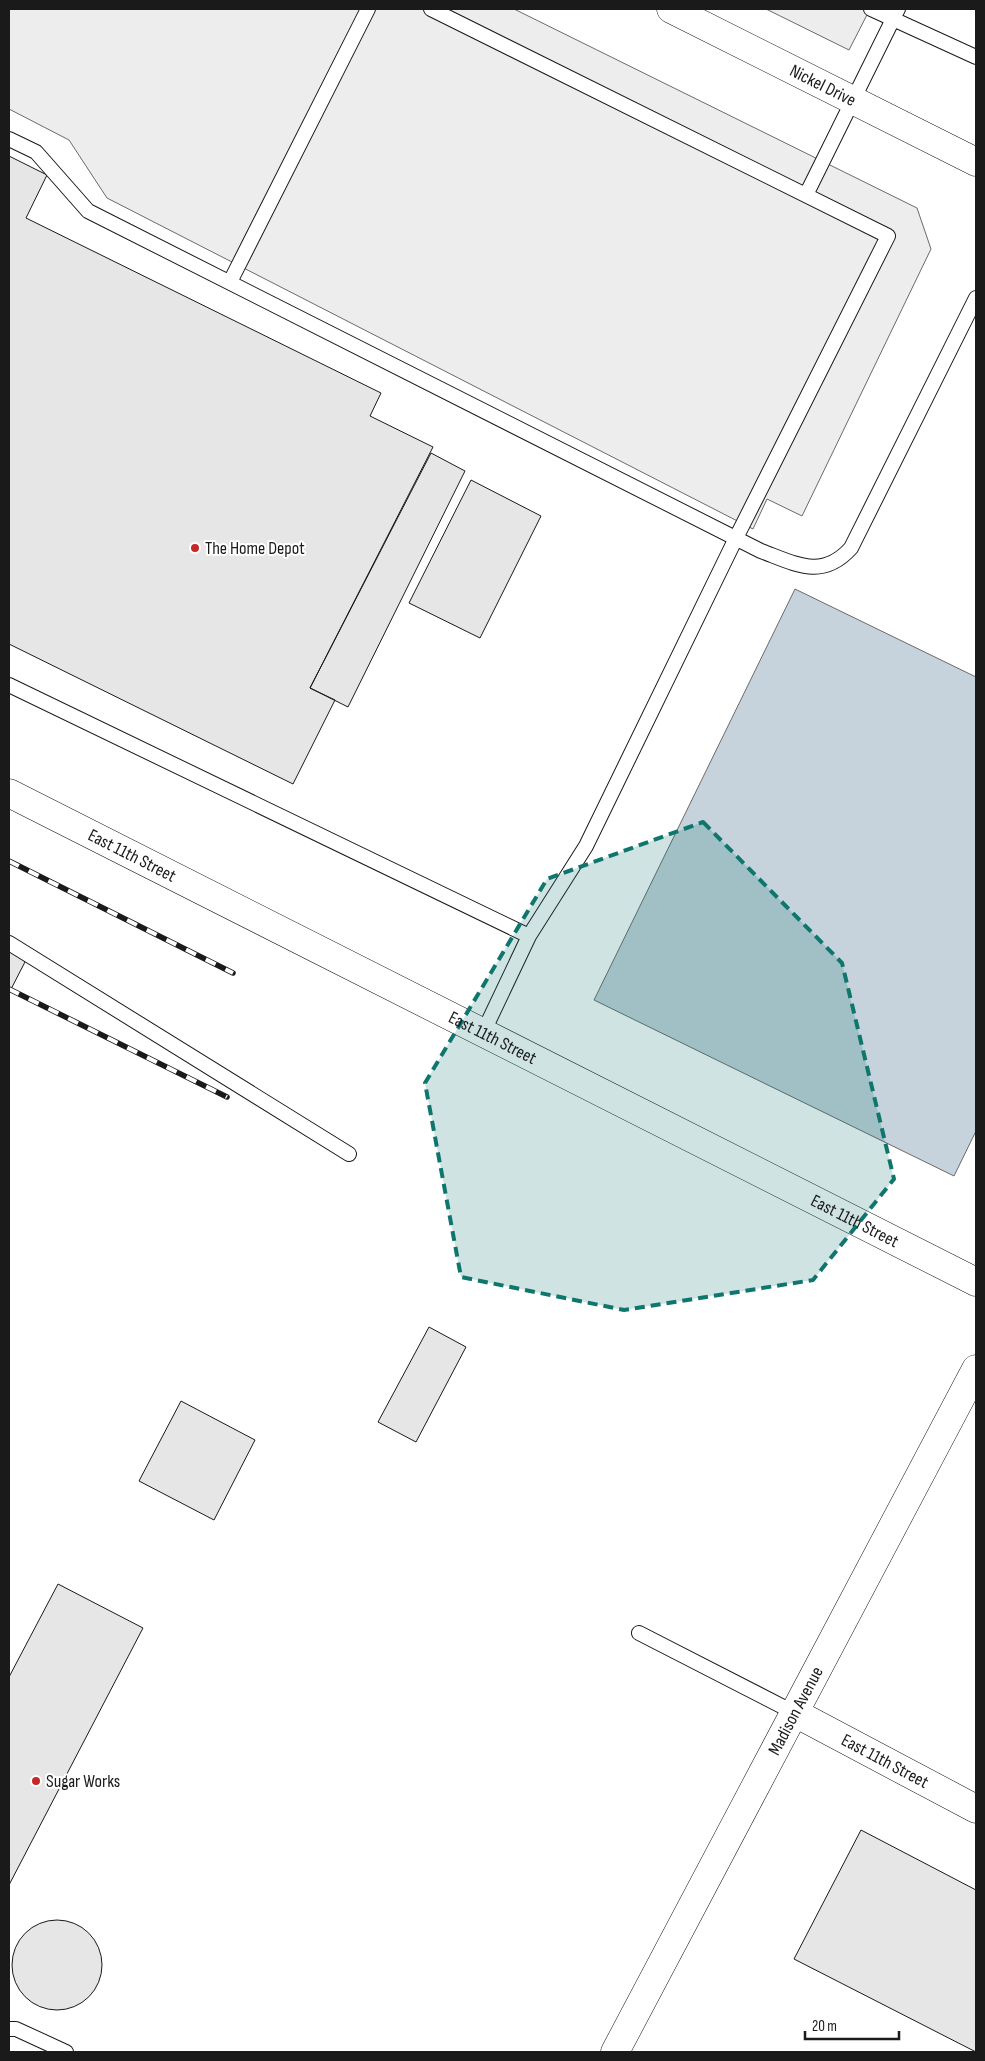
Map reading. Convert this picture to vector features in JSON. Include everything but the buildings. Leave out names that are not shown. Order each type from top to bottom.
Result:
[{"type":"street","name":"Nickel Drive","points":[[671,9],[976,162]]},
{"type":"street","name":"East 11th Street","points":[[9,793],[976,1282]]},
{"type":"street","name":"Madison Avenue","points":[[615,2052],[976,1369]]},
{"type":"street","name":"East 11th Street","points":[[795,1713],[976,1809]]},
{"type":"lane","points":[[230,282],[368,9]]},
{"type":"lane","points":[[430,9],[888,236],[736,538],[586,846],[528,936],[483,1034]]},
{"type":"lane","points":[[871,9],[895,14],[976,57]]},
{"type":"lane","points":[[806,195],[895,14]]},
{"type":"lane","points":[[9,139],[36,152],[88,211],[761,551],[804,567],[822,566],[839,562],[861,532],[976,298]]},
{"type":"lane","points":[[9,685],[528,936]]},
{"type":"lane","points":[[9,943],[349,1154]]},
{"type":"lane","points":[[639,1633],[795,1713]]},
{"type":"lane","points":[[9,2028],[66,2052]]},
{"type":"highlighted area","points":[[703,822],[842,963],[894,1179],[813,1280],[624,1310],[461,1277],[425,1083],[547,879]]},
{"type":"shaded area","points":[[9,9],[514,9],[917,208],[931,249],[802,516],[767,499],[753,529],[107,198],[69,140],[9,109]]},
{"type":"shaded area","points":[[766,9],[870,9],[849,50]]},
{"type":"shaded area","points":[[795,589],[976,677],[976,1131],[954,1176],[594,1000]]},
{"type":"railway","points":[[9,861],[233,973]]},
{"type":"railway","points":[[9,989],[227,1097]]},
{"type":"place","name":"The Home Depot","points":[[195,548]]},
{"type":"place","name":"Sugar Works","points":[[36,1781]]}]
